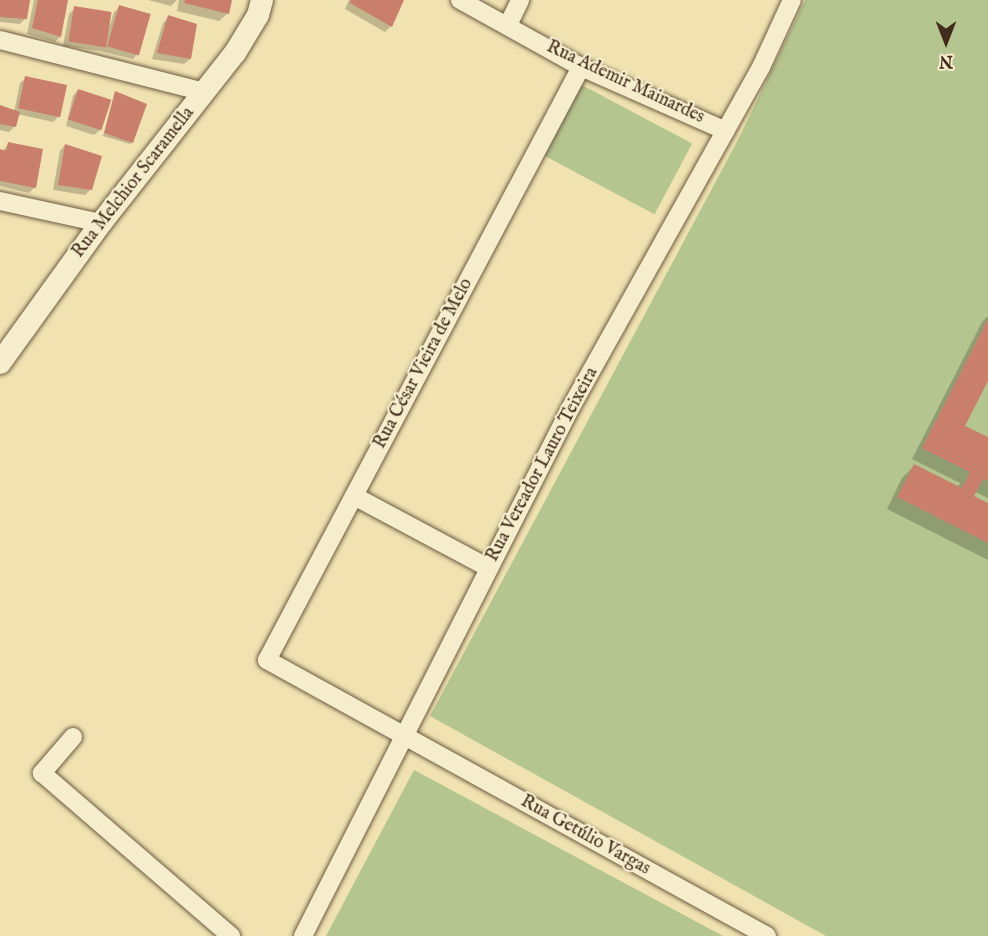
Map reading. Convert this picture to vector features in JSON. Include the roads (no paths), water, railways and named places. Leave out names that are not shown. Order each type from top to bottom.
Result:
[{"type":"street","name":"Rua Melchior Scaramella","points":[[0,363],[101,223],[235,53],[258,15],[262,0]]},
{"type":"street","name":"Rua Ademir Mainardes","points":[[460,0],[581,67],[726,131]]},
{"type":"street","points":[[508,25],[520,0]]},
{"type":"street","name":"Rua Vereador Lauro Teixeira","points":[[303,936],[571,407],[726,131],[761,66],[792,0]]},
{"type":"street","points":[[0,40],[204,92]]},
{"type":"street","name":"Rua César Vieira de Melo","points":[[267,660],[581,67]]},
{"type":"street","points":[[0,201],[101,223]]},
{"type":"street","points":[[354,496],[489,568]]},
{"type":"street","name":"Rua Getúlio Vargas","points":[[267,660],[767,936]]},
{"type":"street","points":[[74,736],[42,773],[231,936]]}]
